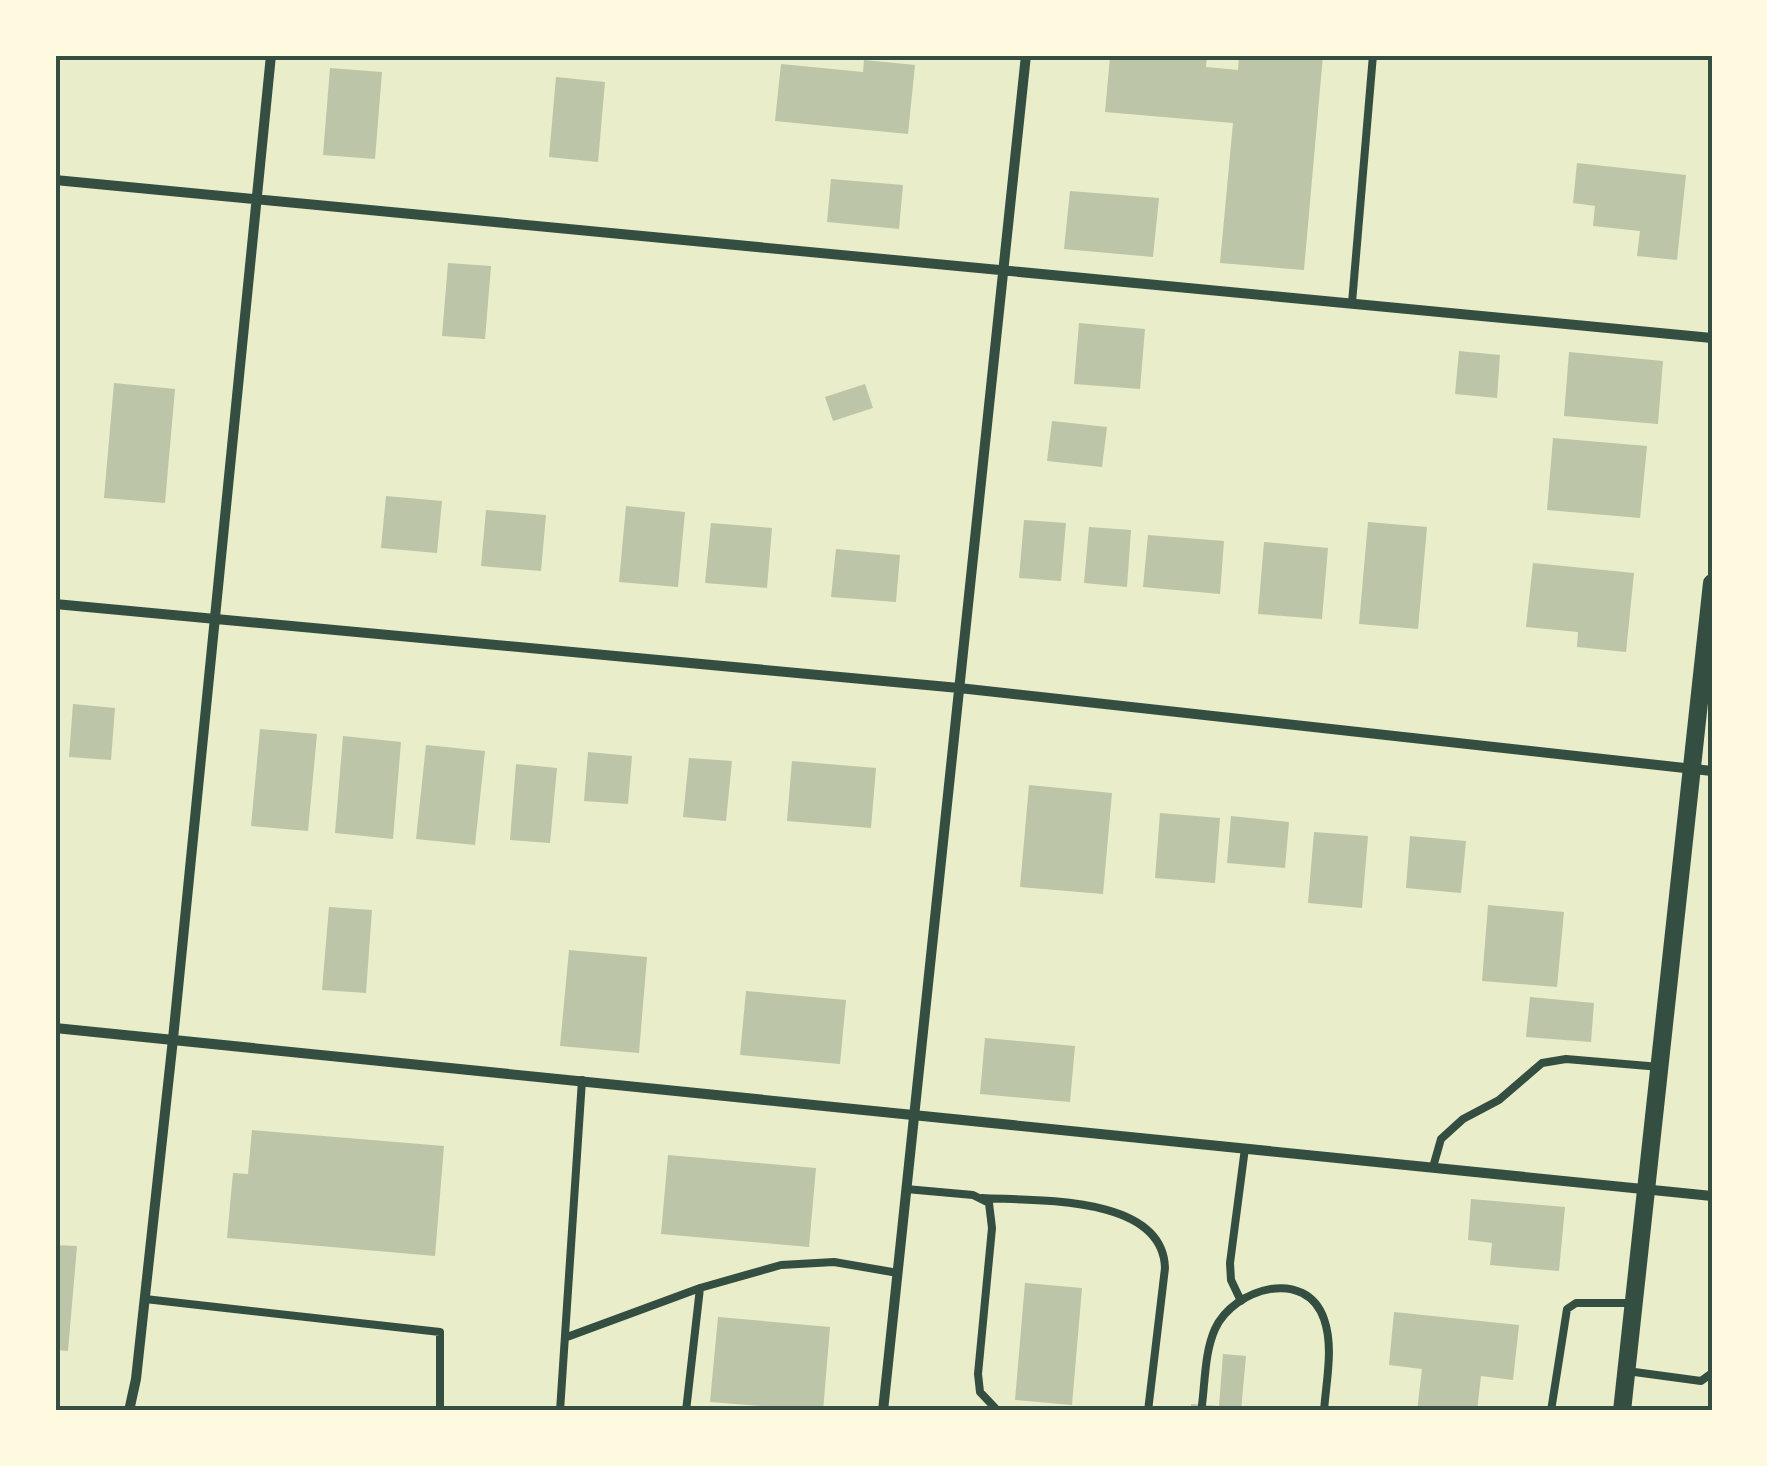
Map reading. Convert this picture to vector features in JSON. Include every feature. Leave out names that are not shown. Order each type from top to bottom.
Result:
[{"type":"street","points":[[129,1411],[173,1039],[271,55]]},
{"type":"street","points":[[883,1411],[1026,55]]},
{"type":"street","points":[[55,180],[1712,338]]},
{"type":"street","points":[[1622,1411],[1711,596]]},
{"type":"street","points":[[55,604],[959,688],[1712,771]]},
{"type":"street","points":[[55,1028],[1712,1196]]},
{"type":"lane","points":[[1352,303],[1373,55]]},
{"type":"lane","points":[[1433,1168],[1441,1139],[1462,1119],[1499,1100],[1542,1063],[1566,1059],[1661,1067]]},
{"type":"lane","points":[[560,1411],[582,1080]]},
{"type":"lane","points":[[1240,1301],[1231,1280],[1230,1263],[1245,1148]]},
{"type":"lane","points":[[906,1189],[1082,1205],[1133,1220],[1160,1245],[1165,1256],[1148,1411]]},
{"type":"lane","points":[[982,1198],[992,1211],[992,1228],[978,1374],[980,1392],[998,1411]]},
{"type":"lane","points":[[567,1337],[700,1288],[781,1264],[834,1262],[898,1272]]},
{"type":"lane","points":[[1202,1405],[1214,1331],[1223,1315],[1258,1291],[1278,1287],[1297,1290],[1324,1316],[1329,1338],[1324,1411]]},
{"type":"lane","points":[[686,1411],[700,1288]]},
{"type":"lane","points":[[145,1299],[440,1332],[440,1411]]},
{"type":"lane","points":[[1551,1411],[1567,1309],[1576,1303],[1635,1302]]},
{"type":"lane","points":[[1627,1371],[1701,1381],[1712,1373]]},
{"type":"building","points":[[1137,55],[1207,55],[1206,67],[1238,70],[1239,55],[1323,55],[1304,270],[1220,263],[1233,123],[1105,112],[1110,57],[1137,60]]},
{"type":"building","points":[[864,60],[915,65],[908,134],[775,121],[781,64],[863,72]]},
{"type":"building","points":[[330,68],[382,72],[375,159],[323,155]]},
{"type":"building","points":[[556,77],[605,82],[598,162],[549,157]]},
{"type":"building","points":[[1577,163],[1686,175],[1677,260],[1637,256],[1640,231],[1593,226],[1595,206],[1573,203]]},
{"type":"building","points":[[831,179],[903,185],[899,229],[827,222]]},
{"type":"building","points":[[1070,191],[1159,198],[1153,257],[1064,249]]},
{"type":"building","points":[[448,263],[491,266],[485,339],[442,336]]},
{"type":"building","points":[[1079,323],[1145,329],[1140,389],[1074,384]]},
{"type":"building","points":[[1459,351],[1500,355],[1497,398],[1455,394]]},
{"type":"building","points":[[1569,352],[1663,361],[1658,424],[1564,416]]},
{"type":"building","points":[[114,383],[175,389],[165,503],[104,498]]},
{"type":"building","points":[[865,384],[873,408],[833,421],[825,397]]},
{"type":"building","points":[[1052,421],[1107,427],[1102,467],[1047,461]]},
{"type":"building","points":[[1553,438],[1647,446],[1640,518],[1547,510]]},
{"type":"building","points":[[386,496],[442,501],[437,553],[381,548]]},
{"type":"building","points":[[626,506],[685,512],[678,587],[619,582]]},
{"type":"building","points":[[486,510],[546,515],[541,571],[481,566]]},
{"type":"building","points":[[1024,520],[1066,523],[1061,581],[1019,578]]},
{"type":"building","points":[[1368,522],[1427,527],[1418,629],[1359,624]]},
{"type":"building","points":[[711,523],[772,528],[767,588],[705,583]]},
{"type":"building","points":[[1089,527],[1131,530],[1127,587],[1084,583]]},
{"type":"building","points":[[1148,535],[1224,541],[1220,594],[1143,587]]},
{"type":"building","points":[[1264,542],[1328,548],[1322,619],[1258,614]]},
{"type":"building","points":[[836,549],[900,555],[896,602],[831,597]]},
{"type":"building","points":[[1533,563],[1634,573],[1626,652],[1577,647],[1578,632],[1526,627]]},
{"type":"building","points":[[73,704],[115,708],[111,760],[69,757]]},
{"type":"building","points":[[260,729],[317,734],[308,831],[251,826]]},
{"type":"building","points":[[343,736],[401,742],[393,839],[335,833]]},
{"type":"building","points":[[426,745],[485,751],[475,845],[416,839]]},
{"type":"building","points":[[588,752],[632,756],[628,804],[584,801]]},
{"type":"building","points":[[689,758],[732,761],[726,821],[683,817]]},
{"type":"building","points":[[792,761],[876,768],[871,828],[787,821]]},
{"type":"building","points":[[516,764],[557,768],[550,843],[510,840]]},
{"type":"building","points":[[1029,785],[1112,793],[1103,894],[1020,887]]},
{"type":"building","points":[[1160,813],[1220,818],[1215,883],[1155,878]]},
{"type":"building","points":[[1231,816],[1289,822],[1285,868],[1227,863]]},
{"type":"building","points":[[1314,832],[1368,836],[1362,908],[1308,903]]},
{"type":"building","points":[[1410,836],[1466,841],[1461,893],[1406,888]]},
{"type":"building","points":[[1488,905],[1564,912],[1557,987],[1482,981]]},
{"type":"building","points":[[329,907],[372,910],[366,993],[322,990]]},
{"type":"building","points":[[569,950],[647,957],[639,1053],[560,1046]]},
{"type":"building","points":[[746,991],[846,1000],[840,1064],[740,1055]]},
{"type":"building","points":[[1530,997],[1594,1003],[1591,1042],[1526,1037]]},
{"type":"building","points":[[985,1038],[1075,1046],[1070,1102],[980,1094]]},
{"type":"building","points":[[252,1130],[444,1146],[435,1256],[227,1238],[233,1173],[248,1174]]},
{"type":"building","points":[[668,1155],[816,1168],[809,1247],[661,1234]]},
{"type":"building","points":[[1471,1199],[1565,1207],[1559,1271],[1490,1265],[1492,1243],[1468,1240]]},
{"type":"building","points":[[55,1245],[77,1246],[68,1351],[55,1350]]},
{"type":"building","points":[[1025,1283],[1082,1288],[1072,1405],[1015,1400]]},
{"type":"building","points":[[1394,1312],[1519,1325],[1513,1380],[1481,1376],[1477,1411],[1417,1411],[1422,1369],[1389,1365]]},
{"type":"building","points":[[718,1317],[830,1327],[823,1411],[710,1402]]},
{"type":"building","points":[[1223,1354],[1246,1356],[1241,1411],[1191,1411],[1191,1404],[1219,1406]]}]
